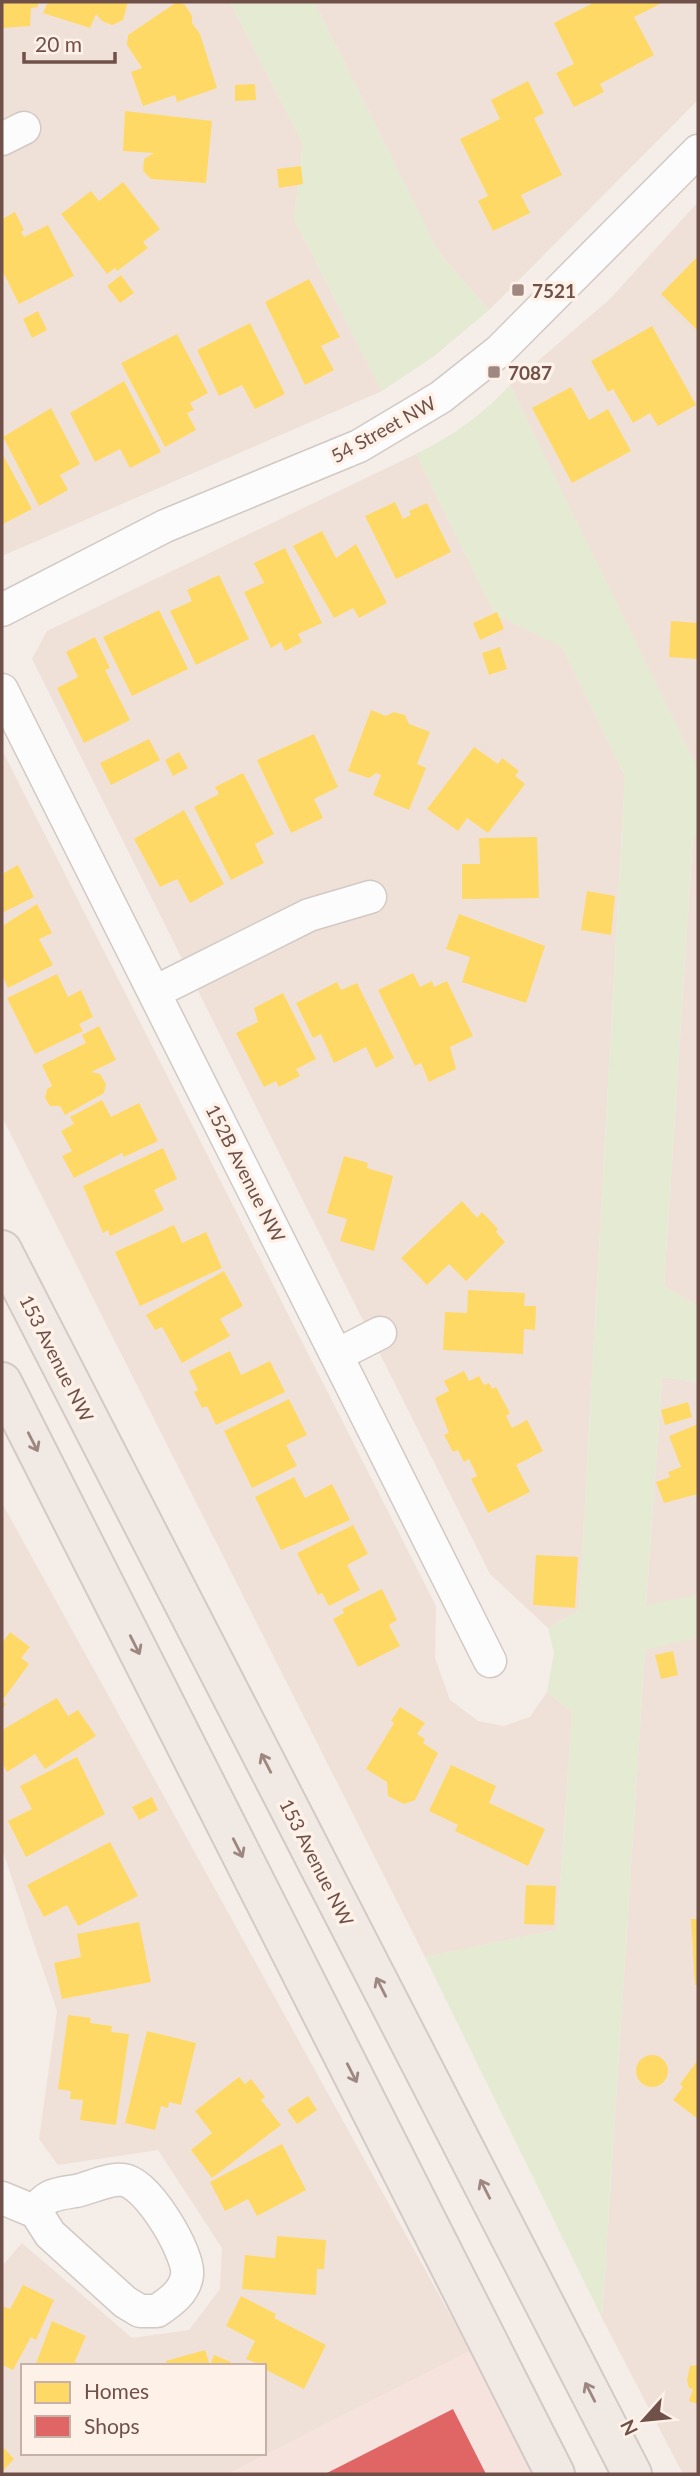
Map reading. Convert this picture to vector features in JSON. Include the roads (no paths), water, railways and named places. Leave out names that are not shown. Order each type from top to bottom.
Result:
[{"type":"main road","name":"153 Avenue NW","points":[[2,1250],[632,2474]]},
{"type":"main road","points":[[2,1382],[555,2474]]},
{"type":"street","name":"54 Street NW","points":[[2,610],[165,526],[309,468],[407,420],[470,376],[499,351],[698,151]]},
{"type":"street","name":"152B Avenue NW","points":[[2,690],[490,1661]]},
{"type":"street","points":[[155,992],[309,915],[370,897]]},
{"type":"street","points":[[337,1355],[380,1333]]},
{"type":"street","points":[[2,2198],[36,2212],[50,2234],[125,2302],[139,2311],[157,2311],[180,2292],[187,2278],[187,2265],[160,2213],[138,2186],[123,2180],[55,2193],[42,2199],[36,2212]]},
{"type":"place","name":"7521","points":[[518,290]]},
{"type":"place","name":"7087","points":[[494,372]]}]
